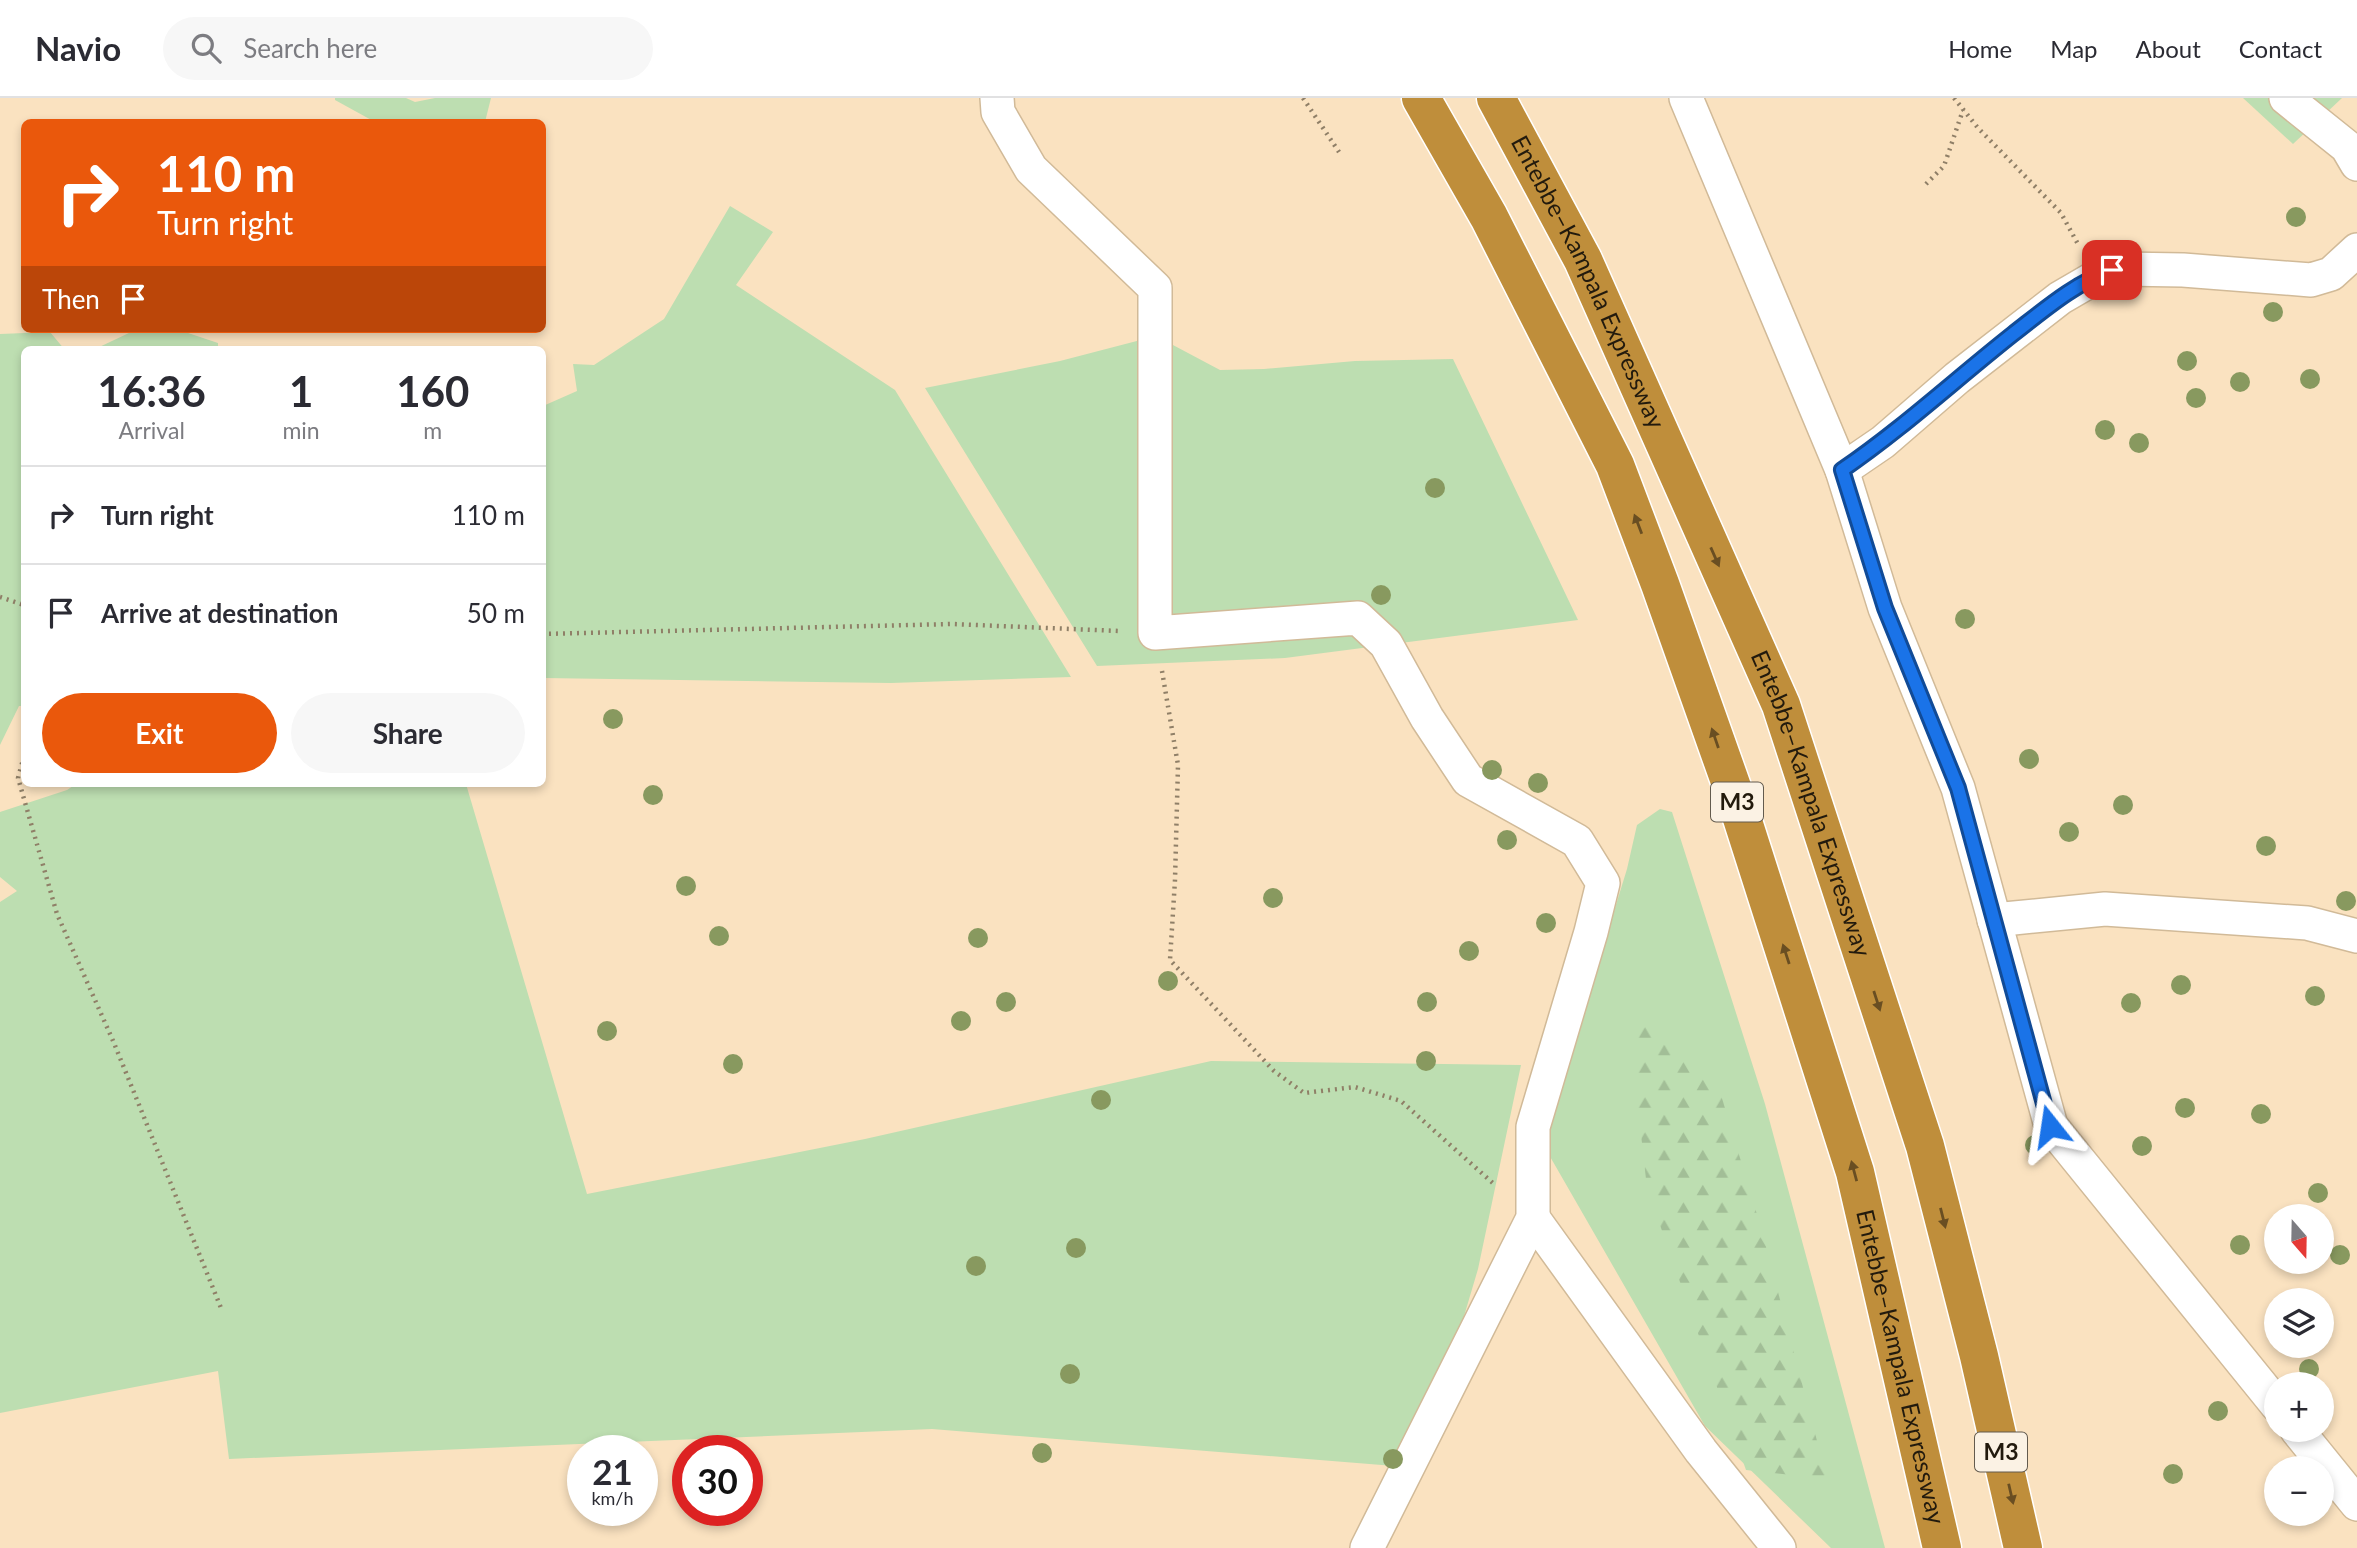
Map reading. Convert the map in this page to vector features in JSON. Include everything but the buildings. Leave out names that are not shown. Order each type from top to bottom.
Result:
[{"type":"highway","name":"Entebbe–Kampala Expressway","points":[[1421,98],[1489,217],[1615,465],[1660,584],[1733,790],[1855,1172],[1942,1548]]},
{"type":"highway","name":"Entebbe–Kampala Expressway","points":[[1496,98],[1583,260],[1781,705],[1925,1146],[1979,1356],[2023,1548]]},
{"type":"street","points":[[996,98],[998,112],[1031,169],[1155,288],[1155,633],[1358,618],[1386,644],[1427,718],[1468,780],[1577,841],[1603,883],[1533,1127],[1533,1218],[1367,1548]]},
{"type":"street","points":[[1686,98],[1842,470],[1885,608],[1958,788],[2050,1126],[2264,1389]]},
{"type":"street","points":[[2286,98],[2347,148],[2357,164]]},
{"type":"street","points":[[1842,470],[1883,442],[1957,379],[2060,298],[2112,270],[2183,271],[2311,281],[2331,274],[2357,250]]},
{"type":"street","points":[[1994,920],[2105,909],[2306,923],[2357,936]]},
{"type":"street","points":[[1533,1218],[1701,1451],[1779,1548]]},
{"type":"street","points":[[2307,1442],[2357,1504]]},
{"type":"path","points":[[1303,98],[1341,155]]},
{"type":"path","points":[[1954,98],[1978,128],[2061,213],[2096,277]]},
{"type":"path","points":[[1926,184],[1944,166],[1963,110]]},
{"type":"path","points":[[0,597],[21,604]]},
{"type":"path","points":[[546,634],[952,624],[1155,633],[1178,765],[1170,960],[1274,1071],[1304,1093],[1355,1087],[1401,1101],[1533,1218]]},
{"type":"path","points":[[21,767],[18,778],[57,914],[114,1043],[221,1308]]},
{"type":"green space","points":[[406,98],[415,102],[435,98],[491,98],[486,119],[370,119],[335,100]]},
{"type":"green space","points":[[2243,98],[2342,98],[2293,144]]},
{"type":"green space","points":[[730,206],[773,232],[736,285],[895,390],[1071,677],[891,683],[546,678],[546,405],[577,391],[573,364],[594,365],[664,319]]},
{"type":"green space","points":[[51,333],[62,346],[21,346],[21,706],[0,745],[0,334]]},
{"type":"green space","points":[[129,333],[188,333],[218,343],[218,346],[101,346]]},
{"type":"green space","points":[[1156,336],[1220,370],[1355,361],[1453,359],[1578,620],[1285,658],[1097,666],[925,388],[1060,361]]},
{"type":"green space","points":[[72,787],[467,787],[587,1194],[865,1139],[1211,1061],[1521,1065],[1478,1269],[1419,1468],[932,1429],[763,1436],[672,1435],[672,1440],[658,1441],[658,1435],[567,1435],[567,1445],[229,1459],[218,1371],[0,1413],[0,902],[17,891],[0,877],[0,812]]},
{"type":"green space","points":[[1660,809],[1672,812],[1765,1104],[1885,1548],[1831,1548],[1705,1426],[1533,1127],[1591,986],[1627,869],[1637,825]]},
{"type":"green space","points":[[1655,1022],[1721,1095],[1762,1231],[1827,1479],[1746,1470],[1647,1188],[1629,1027]]},
{"type":"route","points":[[2050,1126],[1958,788],[1885,608],[1842,470],[1883,442],[1957,379],[2060,298],[2112,270]]}]
